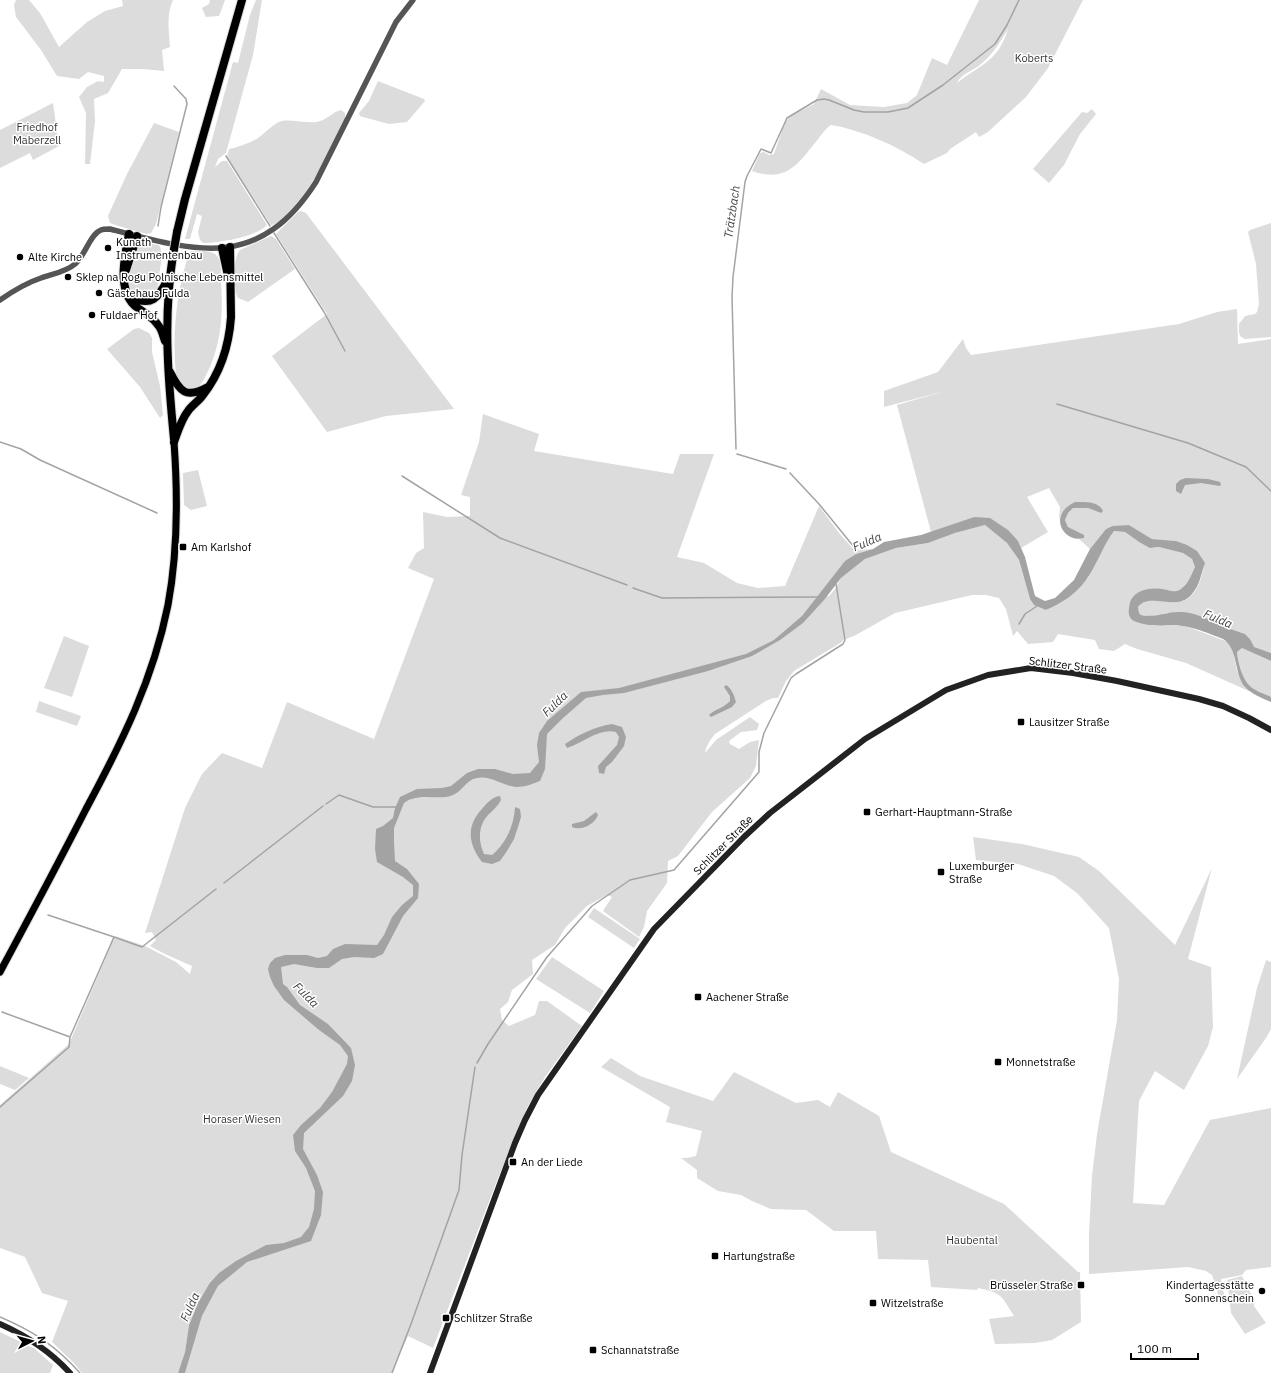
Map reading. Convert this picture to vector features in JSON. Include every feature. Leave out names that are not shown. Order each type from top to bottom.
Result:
[{"type":"highway","points":[[174,442],[167,347],[168,302],[173,255],[185,199],[242,0]]},
{"type":"highway","points":[[133,235],[123,265],[125,287],[133,304],[159,326],[167,347]]},
{"type":"highway","points":[[174,442],[185,415],[203,396],[220,367],[227,346],[230,327],[231,268],[226,247]]},
{"type":"highway","points":[[129,296],[140,301],[151,301],[158,296],[170,276]]},
{"type":"highway","points":[[168,368],[177,386],[188,394],[196,393],[208,387]]},
{"type":"main road","points":[[0,972],[124,736],[140,699],[154,657],[168,605],[176,545],[177,494],[174,442]]},
{"type":"main road","name":"Schlitzer Straße","points":[[430,1373],[516,1143],[527,1115],[538,1095],[654,929],[757,825],[849,751],[881,728],[946,690],[988,675],[1031,668],[1073,673],[1199,699],[1223,706],[1271,730]]},
{"type":"main road","points":[[0,1324],[23,1335],[39,1345],[59,1361],[70,1373]]},
{"type":"street","points":[[0,300],[26,284],[76,264],[82,258],[91,240],[102,229],[110,229],[184,247],[226,247],[248,242],[273,230],[291,215],[308,194],[324,168],[396,22],[413,0]]},
{"type":"green space","points":[[16,0],[29,0],[40,13],[59,47],[87,22],[105,11],[123,6],[122,0],[173,0],[169,12],[170,47],[162,50],[164,71],[122,69],[108,93],[94,99],[95,121],[90,164],[85,164],[86,113],[79,97],[87,87],[98,81],[104,82],[104,76],[88,72],[79,79],[57,76],[41,50],[16,17],[14,5]]},
{"type":"green space","points":[[210,0],[225,0],[219,16],[206,17],[202,8],[209,4]]},
{"type":"green space","points":[[256,0],[262,0],[253,55],[226,153],[218,159],[215,167],[222,161],[227,161],[267,225],[262,229],[246,236],[218,242],[203,243],[200,240],[198,232],[202,216],[197,214],[190,239],[185,239],[233,62],[238,63],[250,15]]},
{"type":"green space","name":"Koberts","points":[[979,0],[1083,0],[1048,68],[1026,97],[988,132],[979,137],[976,132],[950,149],[947,153],[924,164],[879,140],[843,127],[831,125],[791,169],[774,175],[752,171],[760,153],[764,152],[769,155],[774,154],[785,122],[791,116],[814,104],[821,89],[850,105],[884,107],[907,103],[917,95],[932,58],[947,65]],"holes":[[[1008,29],[1004,40],[994,56],[957,83],[962,77],[989,56]]]},
{"type":"green space","points":[[378,81],[424,99],[425,101],[407,122],[389,124],[360,116],[359,113],[369,101]]},
{"type":"green space","name":"Friedhof Maberzell","points":[[53,103],[59,146],[33,160],[30,153],[0,168],[0,130]]},
{"type":"green space","points":[[1092,109],[1096,114],[1080,134],[1064,165],[1049,183],[1033,169],[1082,112],[1087,113]]},
{"type":"green space","points":[[341,110],[345,113],[345,120],[312,182],[296,205],[281,220],[271,225],[229,160],[227,156],[229,149],[255,140],[281,121],[316,122],[323,120]]},
{"type":"green space","points":[[154,123],[179,132],[156,224],[151,233],[147,234],[110,223],[108,216],[127,174]]},
{"type":"green space","points":[[301,211],[306,213],[454,409],[386,416],[327,432],[272,356],[327,314],[276,234],[298,212]]},
{"type":"green space","points":[[1271,223],[1271,337],[1245,339],[1241,337],[1239,333],[1239,324],[1245,316],[1255,314],[1257,312],[1259,304],[1256,264],[1248,232]]},
{"type":"green space","points":[[271,236],[276,239],[295,269],[248,302],[238,298],[235,287],[234,273],[236,259],[240,250]]},
{"type":"green space","points":[[145,243],[159,245],[161,256],[157,289],[150,297],[142,298],[134,294],[132,291],[129,277],[136,252],[140,246]]},
{"type":"green space","points":[[191,251],[210,252],[215,254],[219,259],[221,266],[222,302],[221,324],[217,346],[210,367],[199,386],[188,390],[179,383],[176,376],[175,330],[181,283],[189,253]]},
{"type":"green space","points":[[1237,309],[1238,344],[1271,339],[1271,653],[1253,647],[1250,639],[1245,634],[1225,627],[1215,621],[1167,613],[1157,617],[1141,615],[1138,607],[1145,602],[1182,601],[1191,596],[1198,585],[1204,566],[1176,541],[1152,539],[1129,525],[1106,529],[1090,549],[1079,539],[1084,538],[1068,527],[1065,520],[1068,513],[1073,508],[1088,508],[1101,513],[1075,502],[1065,509],[1059,520],[1060,507],[1049,488],[1027,497],[1048,532],[1021,548],[1018,541],[974,517],[931,532],[897,405],[945,391],[884,407],[884,391],[938,372],[963,339],[966,348],[971,355],[1179,324],[1217,312]]},
{"type":"green space","points":[[139,328],[149,333],[152,338],[152,352],[160,386],[163,415],[160,418],[140,387],[107,349],[134,329]]},
{"type":"green space","name":"Horaser Wiesen","points":[[483,414],[539,434],[534,451],[673,474],[680,454],[714,454],[677,557],[704,563],[737,583],[758,588],[785,586],[819,506],[854,550],[873,549],[856,554],[827,585],[819,596],[829,596],[841,578],[865,559],[896,548],[928,543],[955,533],[985,525],[1007,543],[1019,560],[1030,599],[1034,605],[1047,610],[1087,579],[1105,543],[1114,531],[1125,532],[1139,542],[1153,548],[1159,547],[1183,553],[1192,559],[1195,567],[1187,583],[1182,588],[1175,591],[1154,589],[1141,592],[1131,601],[1129,605],[1129,612],[1159,625],[1183,626],[1228,642],[1233,651],[1237,671],[1244,686],[1251,692],[1186,663],[1137,649],[1125,644],[1114,651],[1099,649],[1095,640],[1058,634],[1053,642],[1028,644],[1017,631],[1013,636],[1006,609],[999,598],[986,595],[972,595],[895,613],[854,636],[843,640],[794,671],[786,681],[778,698],[773,698],[766,701],[715,734],[711,739],[707,745],[705,753],[716,740],[750,717],[759,724],[757,730],[741,732],[729,741],[730,744],[739,749],[750,742],[759,740],[756,766],[750,778],[712,812],[678,856],[668,861],[667,883],[647,911],[644,927],[639,937],[603,911],[612,897],[607,895],[587,906],[565,928],[555,945],[532,960],[533,974],[512,990],[508,1002],[500,1009],[502,1020],[509,1026],[535,1015],[539,1001],[547,1001],[582,1026],[545,1077],[528,1106],[500,1173],[433,1348],[408,1336],[392,1373],[185,1373],[202,1316],[218,1286],[230,1276],[209,1284],[198,1303],[189,1325],[185,1352],[178,1373],[82,1373],[52,1342],[68,1301],[42,1293],[25,1257],[0,1248],[0,1105],[69,1044],[115,936],[145,946],[176,962],[190,974],[192,966],[150,946],[156,940],[152,932],[145,933],[185,808],[202,774],[222,753],[262,768],[287,702],[374,739],[434,579],[408,568],[416,553],[424,548],[423,512],[447,517],[470,516],[470,497],[461,495],[479,442]]},
{"type":"green space","points":[[198,470],[207,506],[191,510],[184,505],[183,473]]},
{"type":"green space","points":[[64,636],[89,646],[72,697],[44,688]]},
{"type":"green space","points":[[1242,648],[1271,661],[1271,697],[1251,687],[1245,680],[1239,666],[1237,652]]},
{"type":"green space","points":[[39,701],[81,716],[77,726],[36,712]]},
{"type":"green space","points":[[973,837],[1022,844],[1079,857],[1099,871],[1175,945],[1212,868],[1188,959],[1211,967],[1213,1027],[1208,1046],[1184,1090],[1155,1071],[1139,1101],[1133,1203],[1164,1205],[1210,1120],[1271,1108],[1271,1267],[1246,1270],[1242,1275],[1221,1279],[1225,1299],[1219,1303],[1217,1289],[1212,1275],[1206,1271],[1188,1267],[1089,1274],[1089,1234],[1092,1176],[1097,1134],[1117,1020],[1119,979],[1109,928],[1077,893],[1054,876],[1018,864],[976,860]]},
{"type":"green space","points":[[594,908],[640,939],[634,948],[588,917]]},
{"type":"green space","points":[[552,957],[604,991],[590,1013],[536,979]]},
{"type":"green space","points":[[1266,960],[1271,962],[1271,1029],[1237,1079],[1257,988]]},
{"type":"green space","name":"Haubental","points":[[611,1058],[640,1076],[713,1101],[734,1072],[796,1103],[818,1100],[830,1107],[838,1092],[879,1116],[891,1152],[1004,1204],[1078,1272],[1080,1272],[1081,1322],[1052,1340],[1035,1343],[995,1344],[989,1319],[1014,1316],[1003,1299],[997,1294],[978,1288],[977,1290],[931,1287],[928,1260],[878,1259],[876,1231],[834,1231],[806,1210],[771,1209],[741,1195],[718,1191],[697,1178],[697,1170],[681,1158],[696,1156],[702,1131],[666,1122],[670,1107],[601,1067]]},
{"type":"green space","points":[[0,1066],[29,1078],[15,1090],[0,1084]]},
{"type":"green space","points":[[1242,1276],[1254,1300],[1254,1306],[1266,1323],[1245,1334],[1231,1313],[1227,1280]]},
{"type":"green space","points":[[0,1332],[35,1349],[53,1365],[50,1373],[0,1373]]},
{"type":"shaded area","points":[[1186,478],[1208,479],[1220,482],[1221,485],[1201,483],[1185,485],[1181,494],[1176,491],[1176,484],[1180,480]]},
{"type":"shaded area","points":[[1075,502],[1095,504],[1098,505],[1103,511],[1101,513],[1088,508],[1073,508],[1068,513],[1065,520],[1068,527],[1084,535],[1084,538],[1076,539],[1070,537],[1061,527],[1060,520],[1062,514],[1066,507]]},
{"type":"shaded area","points":[[974,517],[990,518],[1008,530],[1018,541],[1025,557],[1035,596],[1045,601],[1055,598],[1074,580],[1090,549],[1106,529],[1113,526],[1129,525],[1152,539],[1176,541],[1197,551],[1205,563],[1195,591],[1186,599],[1179,602],[1149,601],[1143,603],[1138,607],[1139,613],[1141,615],[1152,616],[1174,612],[1188,612],[1215,621],[1225,627],[1245,634],[1250,639],[1254,647],[1271,653],[1271,661],[1242,648],[1237,652],[1239,666],[1245,680],[1251,687],[1271,697],[1271,702],[1253,694],[1244,686],[1234,654],[1228,643],[1223,639],[1188,627],[1140,623],[1132,620],[1130,617],[1130,602],[1136,594],[1141,591],[1162,589],[1177,591],[1186,584],[1195,567],[1192,559],[1183,553],[1159,547],[1150,548],[1125,532],[1114,531],[1090,574],[1078,590],[1068,598],[1046,610],[1034,605],[1030,599],[1019,560],[1007,543],[985,525],[955,533],[928,543],[896,548],[865,559],[841,578],[824,600],[803,623],[780,640],[752,656],[708,671],[624,693],[586,698],[547,734],[545,769],[540,781],[525,786],[516,787],[482,777],[473,779],[458,792],[450,796],[423,797],[411,799],[404,803],[394,828],[395,861],[407,869],[419,884],[418,898],[403,916],[383,954],[374,958],[354,957],[342,959],[329,968],[317,968],[294,964],[281,967],[283,984],[287,987],[300,1005],[328,1024],[351,1048],[355,1065],[352,1081],[343,1096],[304,1133],[303,1149],[317,1175],[323,1192],[321,1215],[311,1241],[247,1262],[218,1286],[202,1316],[185,1373],[178,1373],[185,1352],[189,1325],[198,1303],[209,1284],[219,1273],[236,1261],[266,1245],[284,1243],[301,1237],[309,1227],[314,1209],[315,1191],[306,1168],[295,1151],[293,1135],[301,1125],[320,1108],[332,1092],[347,1064],[348,1056],[340,1045],[319,1030],[284,1000],[274,986],[268,969],[270,963],[275,958],[285,955],[307,955],[318,958],[327,956],[333,949],[345,944],[377,945],[384,935],[392,917],[402,905],[413,896],[413,885],[403,877],[377,862],[375,849],[376,829],[383,826],[393,818],[395,808],[400,797],[417,789],[442,788],[451,786],[467,773],[478,769],[495,769],[513,774],[530,773],[539,762],[537,745],[539,733],[547,721],[581,692],[619,688],[746,654],[774,640],[802,616],[845,561],[856,554],[873,549],[884,542],[921,535]]},
{"type":"shaded area","points":[[726,685],[730,688],[736,702],[732,707],[711,717],[709,715],[711,713],[730,701],[730,696],[724,687]]},
{"type":"shaded area","points":[[612,724],[622,727],[626,737],[624,746],[612,762],[606,767],[604,774],[599,773],[598,766],[617,745],[619,737],[616,732],[603,732],[567,748],[565,744],[587,731]]},
{"type":"shaded area","points":[[500,796],[500,802],[482,824],[480,839],[484,854],[492,855],[505,840],[513,821],[515,807],[520,809],[521,817],[514,839],[507,851],[500,861],[492,864],[482,862],[477,855],[472,842],[471,828],[477,815],[486,805],[492,799]]},
{"type":"shaded area","points":[[596,812],[598,815],[594,822],[583,828],[572,827],[572,824],[584,821]]},
{"type":"waterway","name":"Trätzbach","points":[[736,449],[732,297],[733,277],[745,182],[761,149],[771,153],[787,118],[817,100],[829,100],[854,110],[864,112],[888,112],[908,108],[943,85],[995,44],[1007,25],[1019,0]]},
{"type":"waterway","points":[[158,226],[161,207],[187,104],[186,99],[174,86]]},
{"type":"waterway","points":[[226,156],[270,226]]},
{"type":"waterway","points":[[274,233],[324,312],[345,351]]},
{"type":"waterway","points":[[1057,404],[1188,443],[1246,467],[1271,491]]},
{"type":"waterway","points":[[0,442],[21,449],[40,460],[157,513]]},
{"type":"waterway","name":"Trätzbach","points":[[737,454],[786,469]]},
{"type":"waterway","name":"Trätzbach","points":[[790,473],[819,504],[854,547]]},
{"type":"waterway","points":[[402,476],[500,538],[627,585]]},
{"type":"waterway","points":[[477,1063],[488,1044],[547,957],[592,906],[630,880],[674,870],[759,772],[759,752],[764,733],[791,678],[843,644],[845,640],[836,584]]},
{"type":"waterway","points":[[633,588],[662,598],[820,597]]},
{"type":"waterway","points":[[1019,624],[1025,614],[1037,606]]},
{"type":"waterway","points":[[326,804],[339,795],[373,807],[396,807]]},
{"type":"waterway","points":[[224,883],[323,806]]},
{"type":"waterway","points":[[0,1107],[69,1047],[70,1037],[114,937],[142,947],[216,889]]},
{"type":"waterway","points":[[48,915],[114,937]]},
{"type":"waterway","points":[[2,1012],[70,1037]]},
{"type":"waterway","points":[[392,1373],[459,1190],[462,1155],[475,1067]]},
{"type":"waterway","points":[[0,1317],[43,1340],[71,1363],[80,1373]]},
{"type":"place","name":"Kunath Instrumentenbau","points":[[108,248]]},
{"type":"place","name":"Alte Kirche","points":[[20,257]]},
{"type":"place","name":"Sklep na Rogu Polnische Lebensmittel","points":[[68,277]]},
{"type":"place","name":"Gästehaus Fulda","points":[[99,293]]},
{"type":"place","name":"Fuldaer Hof","points":[[92,315]]},
{"type":"place","name":"Am Karlshof","points":[[183,547]]},
{"type":"place","name":"Lausitzer Straße","points":[[1021,722]]},
{"type":"place","name":"Gerhart-Hauptmann-Straße","points":[[867,812]]},
{"type":"place","name":"Luxemburger Straße","points":[[941,872]]},
{"type":"place","name":"Aachener Straße","points":[[698,997]]},
{"type":"place","name":"Monnetstraße","points":[[998,1062]]},
{"type":"place","name":"An der Liede","points":[[513,1162]]},
{"type":"place","name":"Hartungstraße","points":[[715,1256]]},
{"type":"place","name":"Brüsseler Straße","points":[[1081,1285]]},
{"type":"place","name":"Kindertagesstätte Sonnenschein","points":[[1262,1291]]},
{"type":"place","name":"Witzelstraße","points":[[873,1303]]},
{"type":"place","name":"Schlitzer Straße","points":[[446,1318]]},
{"type":"place","name":"Schannatstraße","points":[[593,1350]]},
{"type":"water label","name":"Fulda","points":[[867,542]]},
{"type":"water label","name":"Fulda","points":[[1218,619]]},
{"type":"water label","name":"Fulda","points":[[555,704]]},
{"type":"water label","name":"Fulda","points":[[306,995]]},
{"type":"water label","name":"Fulda","points":[[190,1307]]}]
